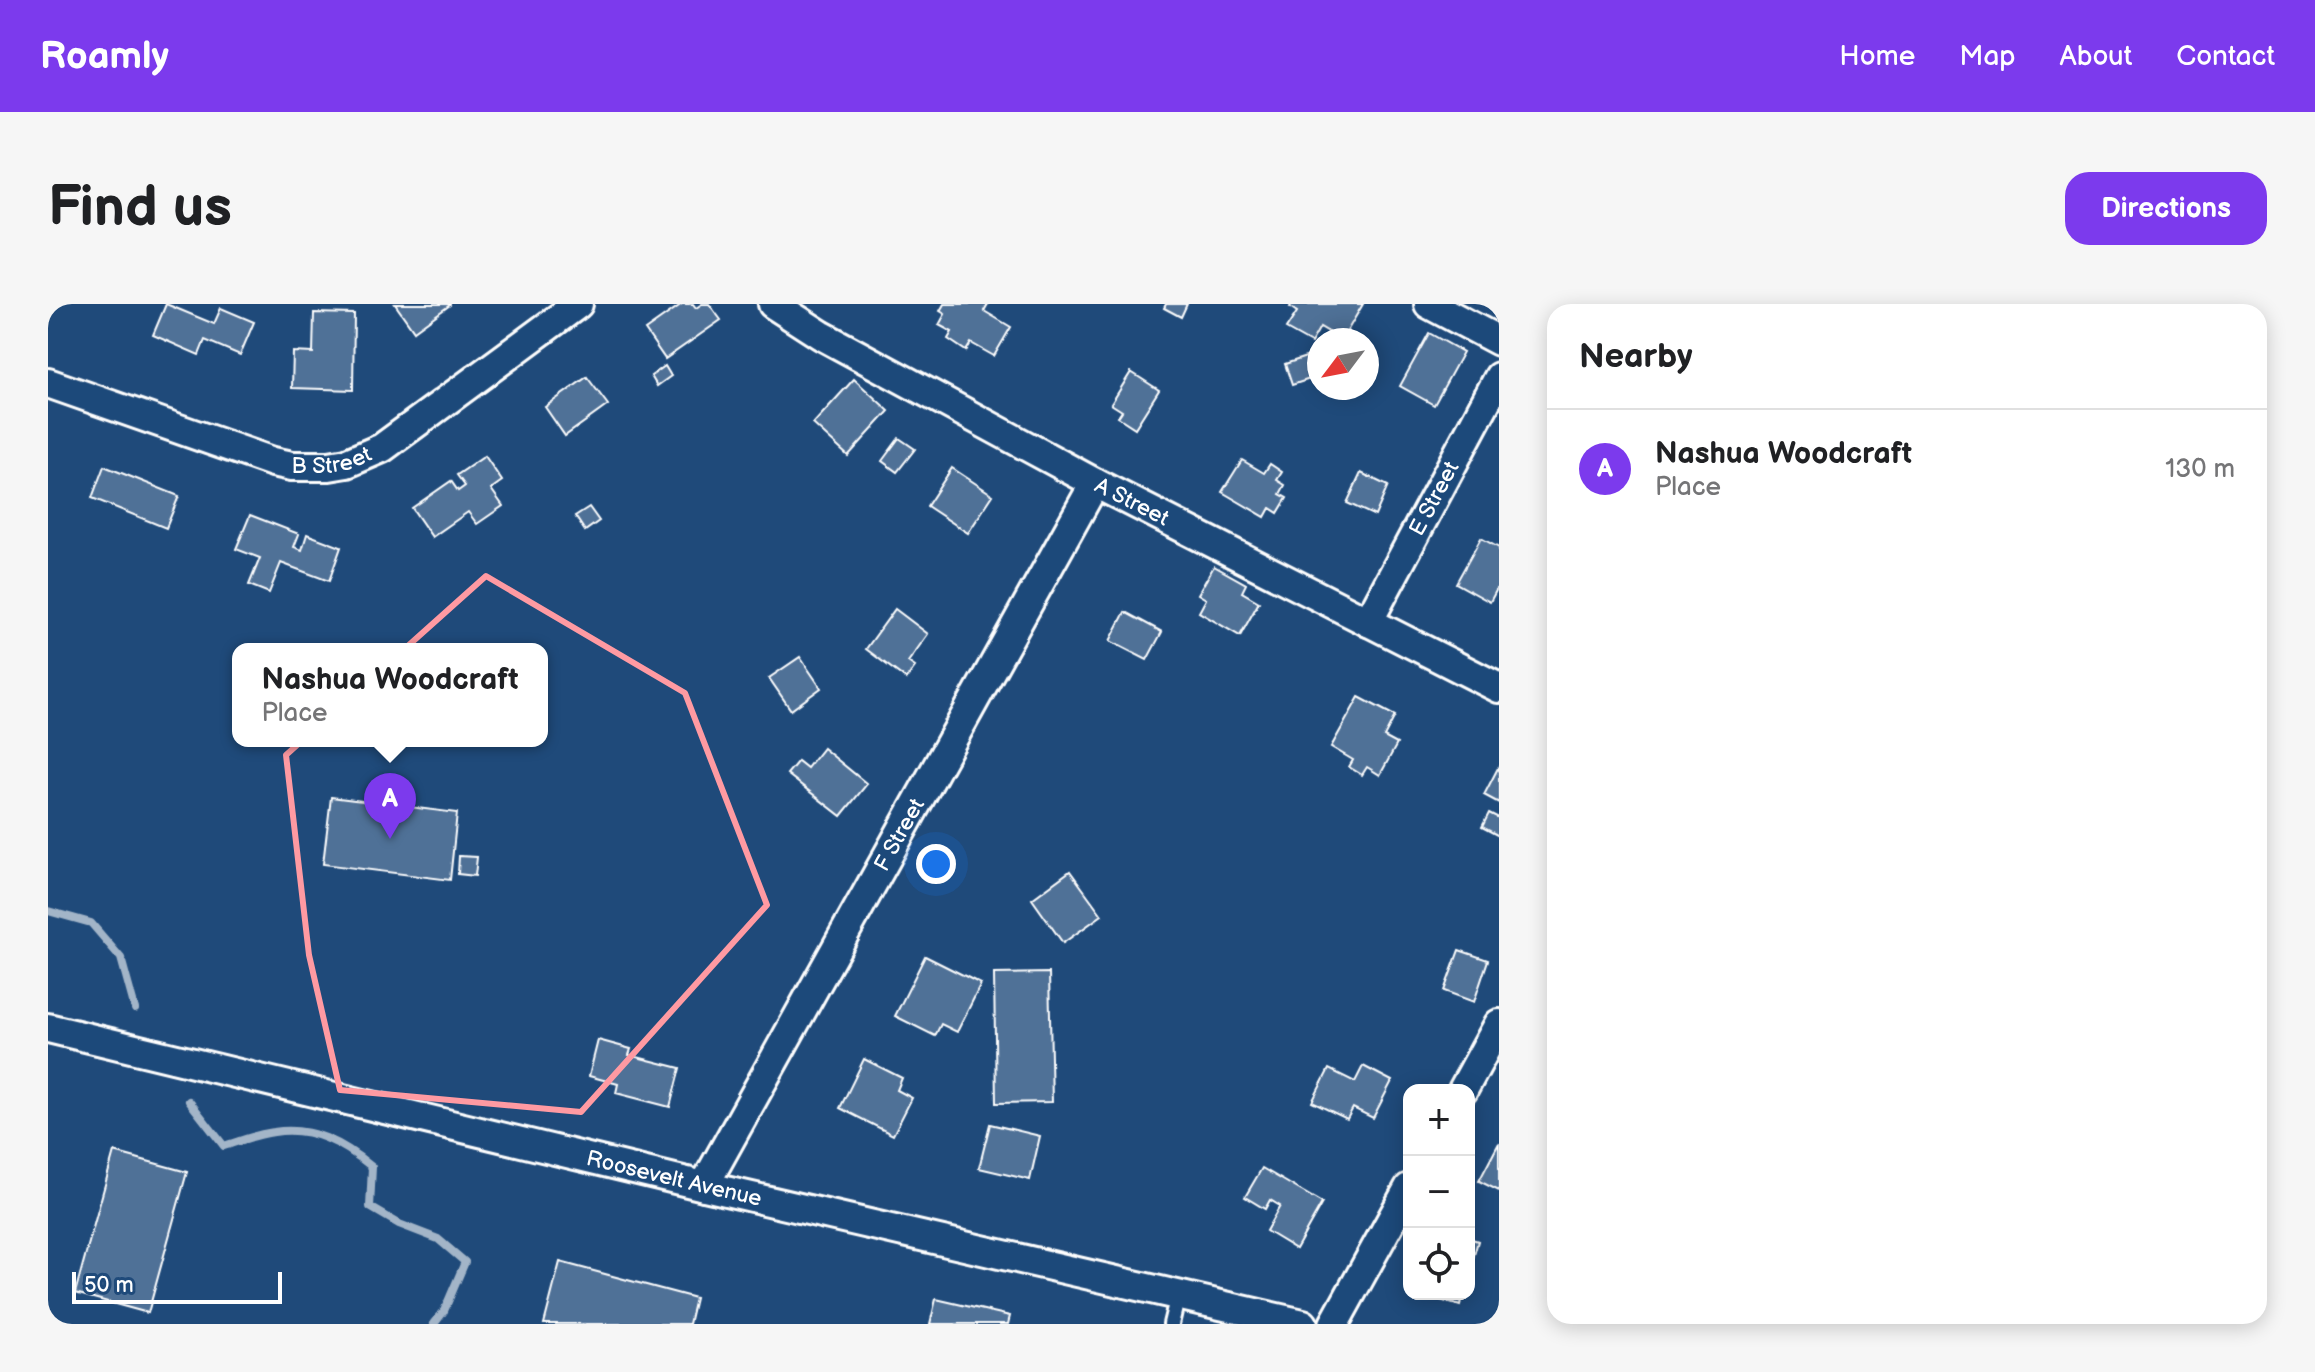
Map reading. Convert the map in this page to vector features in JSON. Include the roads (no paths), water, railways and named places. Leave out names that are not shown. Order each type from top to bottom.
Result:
[{"type":"street","name":"B Street","points":[[48,383],[255,458],[292,466],[329,466],[347,463],[382,448],[578,304]]},
{"type":"street","name":"A Street","points":[[773,304],[821,335],[1095,483],[1499,688]]},
{"type":"street","points":[[1429,304],[1499,341]]},
{"type":"street","name":"E Street","points":[[1368,622],[1499,377]]},
{"type":"street","name":"F Street","points":[[704,1186],[1095,483]]},
{"type":"street","points":[[1466,1084],[1499,1024]]},
{"type":"street","name":"Roosevelt Avenue","points":[[48,1028],[704,1186],[1303,1324]]},
{"type":"street","points":[[1334,1324],[1403,1199]]},
{"type":"lane","points":[[1171,1324],[1178,1295]]},
{"type":"waterway","points":[[48,911],[91,923],[121,958],[135,1009]]},
{"type":"waterway","points":[[189,1101],[224,1146],[268,1133],[301,1132],[326,1138],[372,1167],[370,1207],[399,1224],[438,1239],[465,1262],[444,1311],[434,1324]]},
{"type":"place","name":"Nashua Woodcraft","points":[[390,839]]}]
